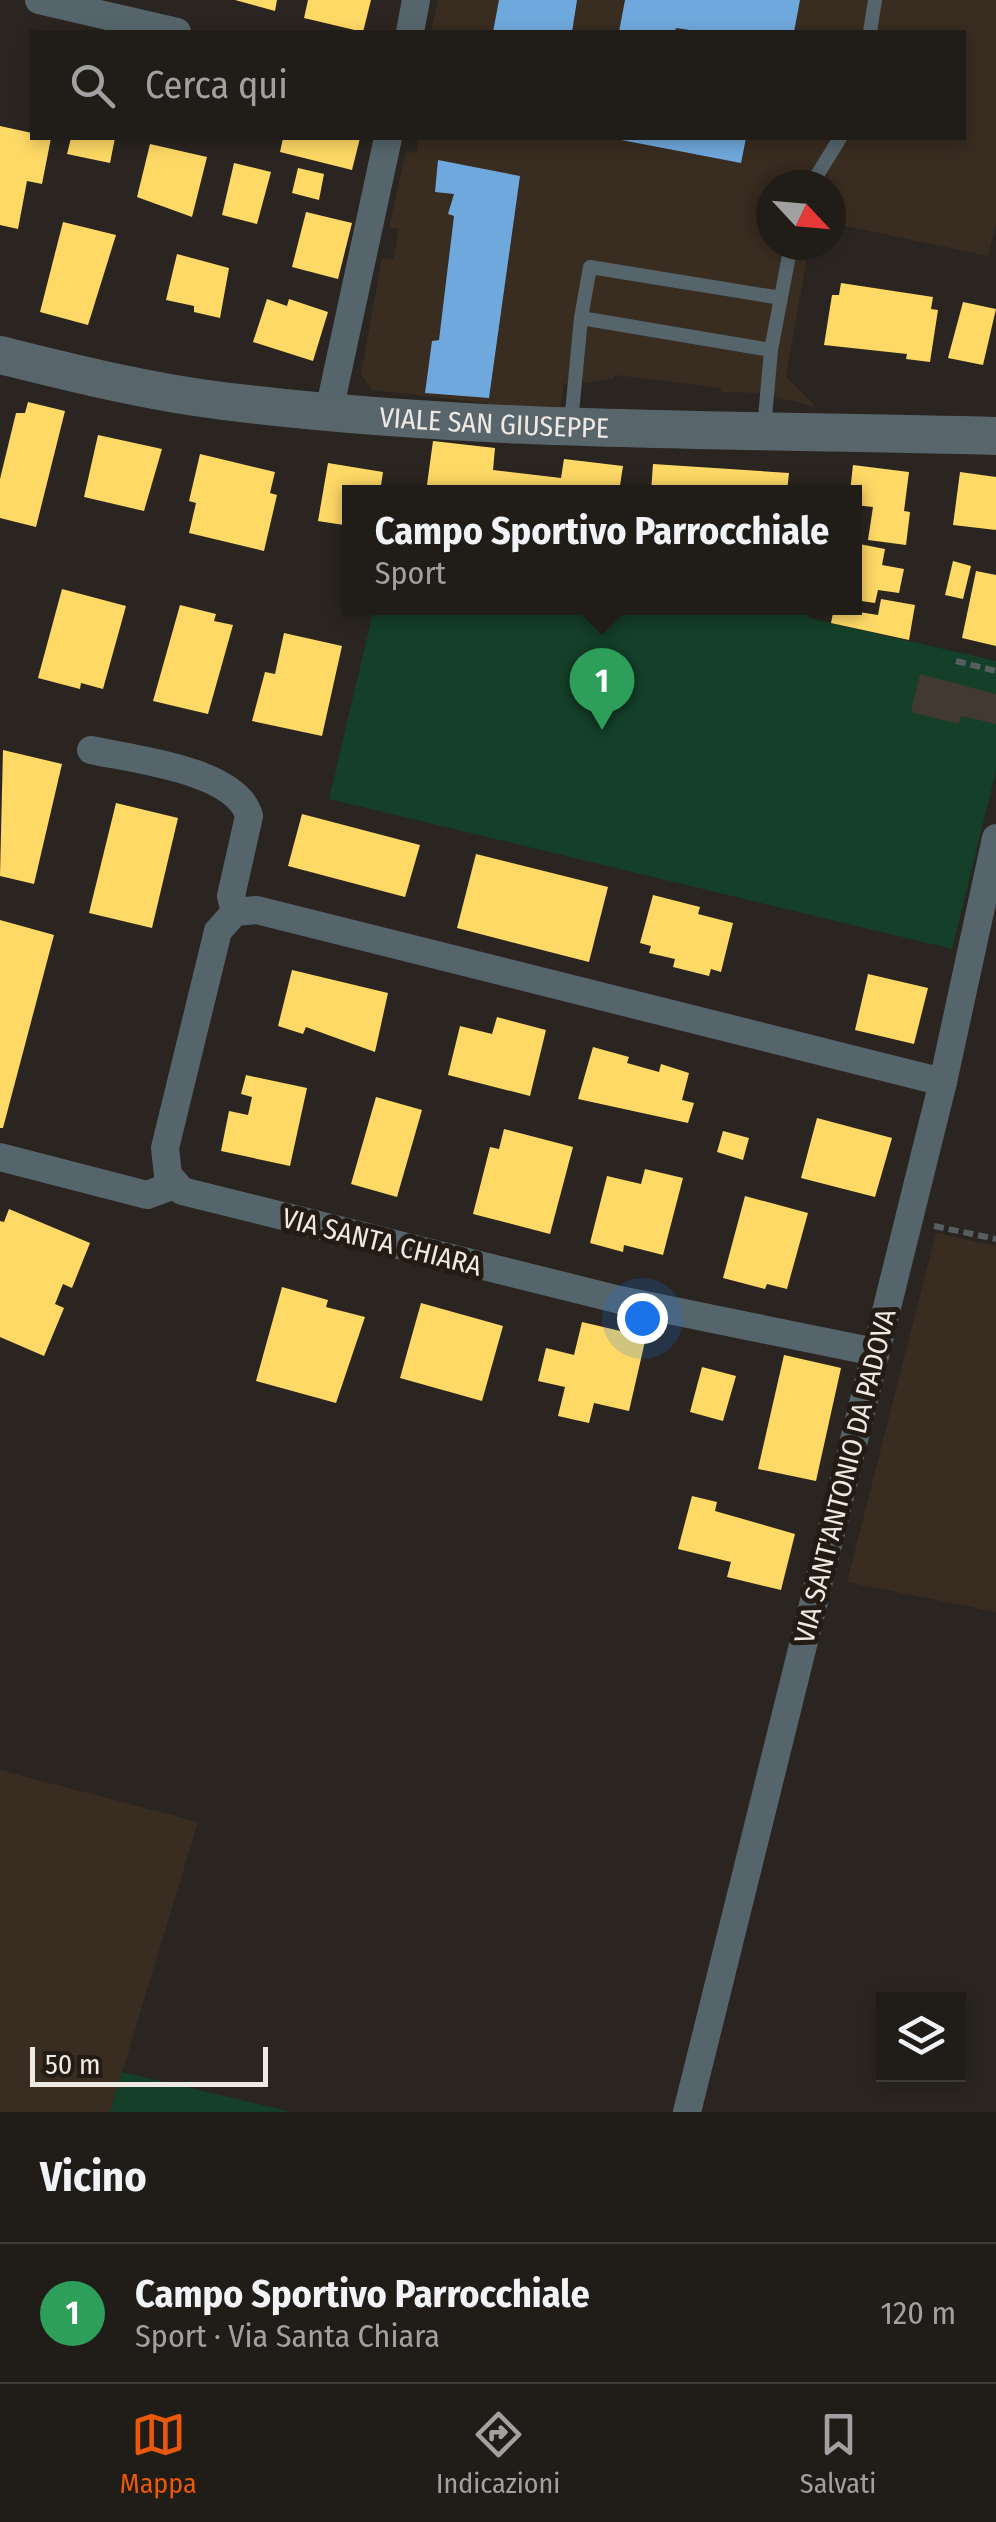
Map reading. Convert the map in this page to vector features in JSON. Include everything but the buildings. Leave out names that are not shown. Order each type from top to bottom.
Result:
[{"type":"main road","name":"VIALE SAN GIUSEPPE","points":[[0,354],[170,393],[328,411],[570,425],[996,436]]},
{"type":"street","points":[[39,0],[168,30]]},
{"type":"street","points":[[410,30],[416,0]]},
{"type":"street","points":[[328,411],[388,140]]},
{"type":"street","points":[[91,750],[212,779],[238,796],[249,816],[231,896],[236,912]]},
{"type":"street","name":"VIA SANT'ANTONIO DA PADOVA","points":[[688,2112],[943,1082],[996,839]]},
{"type":"street","points":[[0,1157],[147,1195],[174,1185],[165,1165],[165,1148],[218,930],[236,912],[257,910],[943,1082]]},
{"type":"street","name":"VIA SANTA CHIARA","points":[[174,1185],[202,1199],[620,1300],[875,1352]]},
{"type":"lane","points":[[870,30],[876,0]]},
{"type":"lane","points":[[820,170],[839,140]]},
{"type":"lane","points":[[764,430],[772,350],[788,260]]},
{"type":"lane","points":[[570,425],[590,267],[781,298]]},
{"type":"lane","points":[[581,318],[772,350]]},
{"type":"path","points":[[956,660],[996,671]]},
{"type":"shaded area","points":[[438,0],[996,0],[996,224],[988,256],[846,226],[846,170],[756,170],[756,260],[806,260],[786,377],[816,407],[760,393],[721,392],[721,388],[615,375],[614,379],[564,385],[559,412],[372,390],[361,374],[382,258],[394,259],[399,229],[389,227],[406,151],[416,153],[419,140],[966,140],[966,30],[431,30]]},
{"type":"shaded area","points":[[936,1233],[996,1246],[996,1612],[847,1582]]},
{"type":"shaded area","points":[[0,1770],[198,1822],[110,2112],[0,2112]]},
{"type":"green space","points":[[372,615],[809,615],[996,661],[996,771],[952,949],[329,799]]},
{"type":"green space","points":[[122,2072],[292,2112],[110,2112]]},
{"type":"place","name":"Campo Sportivo Parrocchiale","points":[[602,730]]}]
